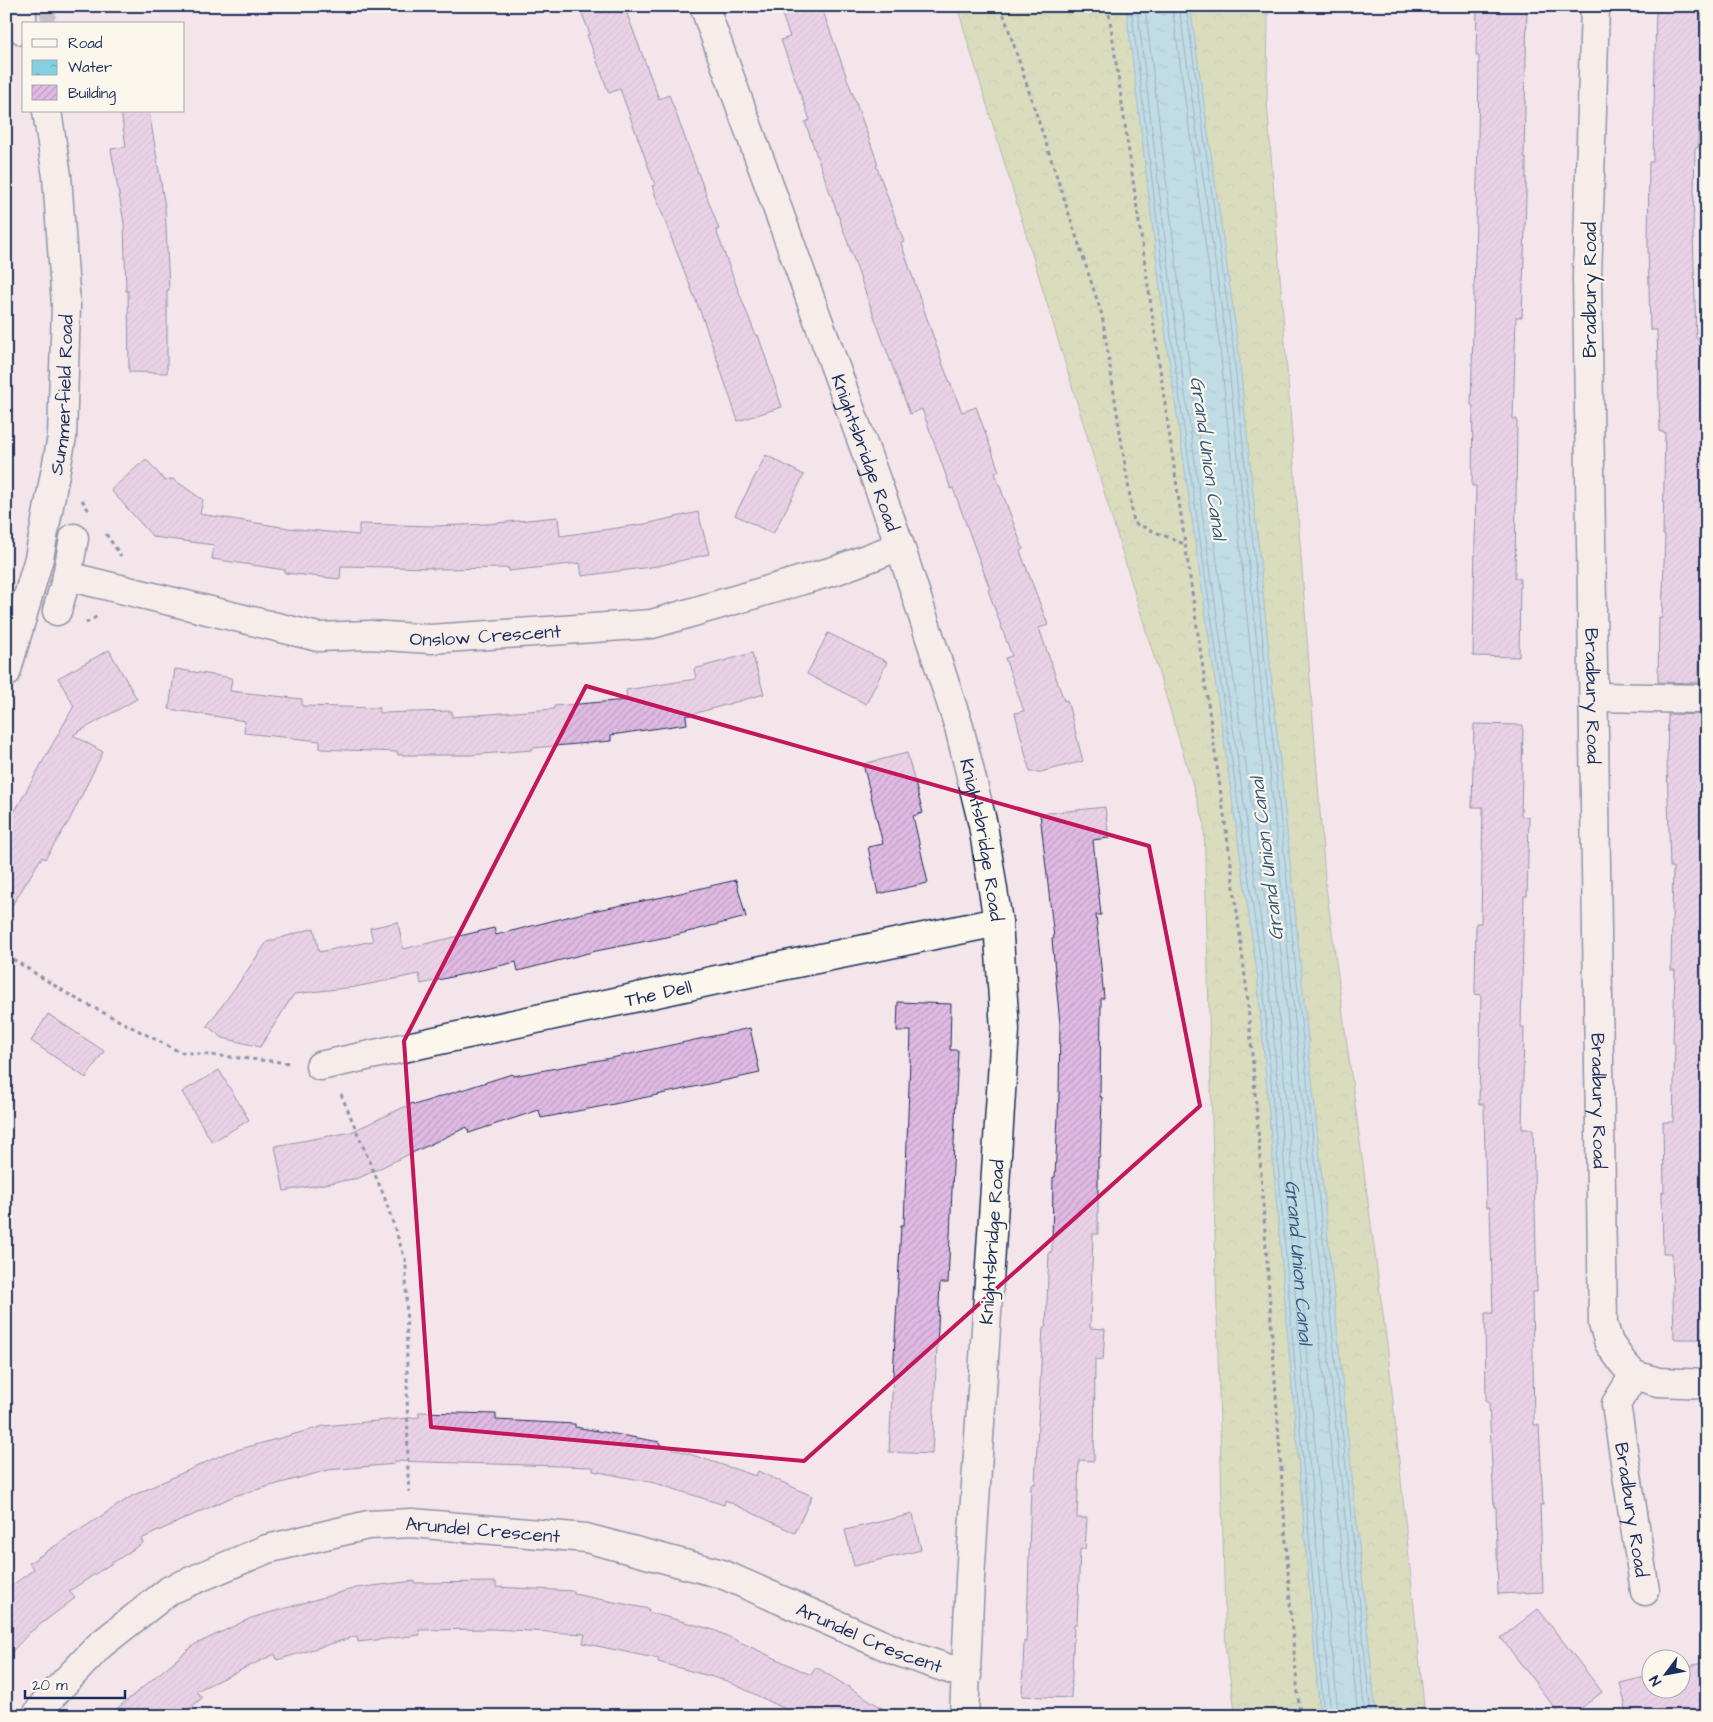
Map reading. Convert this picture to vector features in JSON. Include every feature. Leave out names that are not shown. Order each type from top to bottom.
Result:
[{"type":"street","name":"Knightsbridge Road","points":[[704,6],[900,546],[959,727],[983,826],[998,922],[1006,1030],[970,1570],[964,1716]]},
{"type":"street","name":"Bradbury Road","points":[[1595,6],[1587,278],[1595,697],[1603,1324],[1608,1343],[1634,1375],[1616,1404],[1645,1591]]},
{"type":"street","name":"Summerfield Road","points":[[6,673],[39,558],[62,437],[66,305],[57,176],[47,112]]},
{"type":"street","points":[[57,611],[67,576],[74,538]]},
{"type":"street","name":"Onslow Crescent","points":[[67,576],[318,636],[370,635],[430,639],[652,624],[838,570],[900,546]]},
{"type":"street","points":[[1595,697],[1707,700]]},
{"type":"street","name":"The Dell","points":[[324,1065],[998,922]]},
{"type":"street","points":[[1634,1375],[1658,1382],[1707,1384]]},
{"type":"street","name":"Arundel Crescent","points":[[36,1716],[44,1704],[100,1645],[170,1590],[267,1549],[368,1525],[412,1523],[586,1538],[722,1574],[899,1652],[967,1675]]},
{"type":"path","points":[[1003,6],[1003,12],[1102,315],[1134,523],[1185,544]]},
{"type":"path","points":[[1108,6],[1231,864],[1247,992],[1292,1631],[1300,1716]]},
{"type":"path","points":[[6,955],[73,997],[180,1052],[324,1065],[384,1196],[406,1262],[408,1478],[412,1523]]},
{"type":"highlighted area","points":[[586,686],[1149,846],[1200,1106],[804,1461],[431,1427],[404,1041]]},
{"type":"green space","points":[[957,6],[1126,6],[1166,338],[1257,972],[1320,1716],[1236,1716],[1226,1653],[1204,822]]},
{"type":"green space","points":[[1190,6],[1268,6],[1267,101],[1325,879],[1388,1352],[1425,1716],[1376,1716],[1238,345]]},
{"type":"water","name":"Grand Union Canal","points":[[1126,6],[1190,6],[1238,345],[1376,1716],[1320,1716],[1257,972],[1166,338]]},
{"type":"building","points":[[579,6],[624,6],[659,99],[669,95],[719,229],[716,230],[733,277],[756,336],[758,335],[782,407],[738,421],[704,321],[652,186],[655,185],[620,89],[609,93],[587,35],[590,34]]},
{"type":"building","points":[[779,6],[821,6],[878,164],[876,165],[904,242],[901,243],[944,368],[962,412],[976,407],[999,471],[995,473],[1023,549],[1020,551],[1048,625],[1039,628],[1064,701],[1067,700],[1083,761],[1041,772],[1030,772],[1015,713],[1024,711],[1005,658],[1012,656],[988,590],[990,589],[922,409],[910,414],[871,308],[805,122],[810,120],[781,40],[790,37]]},
{"type":"building","points":[[1477,6],[1527,6],[1524,158],[1526,158],[1526,197],[1522,317],[1516,317],[1513,419],[1517,419],[1515,578],[1520,578],[1519,657],[1473,656],[1476,486],[1472,486],[1473,406],[1471,405],[1478,144],[1479,56],[1476,56]]},
{"type":"building","points":[[1656,6],[1702,6],[1698,148],[1695,148],[1693,230],[1696,338],[1703,338],[1707,444],[1705,550],[1707,550],[1707,604],[1701,604],[1699,683],[1658,682],[1659,618],[1662,618],[1665,535],[1663,535],[1665,432],[1660,432],[1657,330],[1650,330],[1648,245],[1649,162],[1653,162]]},
{"type":"building","points":[[121,112],[149,112],[165,207],[169,290],[167,290],[167,373],[129,372],[128,291],[126,291],[124,223],[111,149],[126,147]]},
{"type":"building","points":[[766,455],[804,475],[773,534],[735,515]]},
{"type":"building","points":[[146,459],[165,481],[173,479],[203,500],[200,514],[288,528],[359,535],[359,524],[435,526],[487,524],[558,517],[560,536],[645,524],[698,512],[709,554],[658,566],[582,576],[580,563],[509,571],[509,568],[433,569],[341,566],[340,579],[285,573],[285,570],[212,559],[214,545],[153,537],[111,490]]},
{"type":"building","points":[[828,633],[887,662],[866,704],[807,674]]},
{"type":"building","points":[[109,650],[137,699],[73,735],[103,752],[69,821],[45,859],[42,857],[6,915],[6,827],[74,706],[58,678]]},
{"type":"building","points":[[752,653],[764,694],[686,716],[687,724],[611,735],[611,741],[532,748],[532,750],[470,755],[398,755],[398,752],[320,749],[320,741],[244,733],[245,721],[169,709],[175,669],[232,678],[230,691],[302,699],[302,706],[379,708],[379,713],[452,711],[452,717],[554,709],[554,706],[627,700],[626,690],[696,679],[694,669]]},
{"type":"building","points":[[1668,714],[1707,715],[1707,1339],[1674,1339],[1672,1253],[1663,1253],[1663,1122],[1673,1122],[1675,1044],[1673,1043],[1675,970],[1671,970],[1673,867],[1670,867],[1667,762]]},
{"type":"building","points":[[1474,724],[1523,725],[1521,816],[1529,817],[1527,896],[1524,896],[1521,1027],[1524,1027],[1522,1129],[1533,1129],[1537,1292],[1532,1292],[1534,1425],[1539,1425],[1543,1505],[1540,1505],[1543,1592],[1498,1594],[1496,1507],[1494,1507],[1489,1402],[1486,1402],[1485,1313],[1493,1313],[1490,1207],[1486,1207],[1484,1104],[1479,1104],[1481,995],[1475,994],[1476,923],[1481,923],[1483,807],[1472,807]]},
{"type":"building","points":[[907,753],[923,813],[913,816],[928,883],[878,894],[868,847],[883,844],[863,764]]},
{"type":"building","points":[[1105,807],[1109,838],[1093,840],[1101,915],[1096,915],[1104,998],[1101,999],[1100,1097],[1102,1097],[1100,1157],[1098,1157],[1098,1234],[1093,1234],[1090,1328],[1105,1329],[1103,1360],[1095,1359],[1094,1461],[1079,1460],[1077,1518],[1087,1518],[1085,1549],[1080,1549],[1077,1624],[1074,1624],[1071,1698],[1022,1696],[1028,1595],[1031,1484],[1035,1484],[1043,1327],[1046,1327],[1049,1252],[1052,1252],[1053,1177],[1055,1177],[1059,1095],[1060,1024],[1052,939],[1054,938],[1040,814]]},
{"type":"building","points":[[736,880],[746,917],[518,971],[516,962],[421,984],[419,974],[355,987],[294,994],[260,1047],[223,1038],[207,1026],[267,942],[314,928],[319,952],[373,941],[370,928],[398,922],[403,949],[494,928],[496,935],[587,912]]},
{"type":"building","points":[[898,1002],[951,1004],[950,1050],[958,1050],[948,1283],[940,1283],[932,1454],[889,1452],[901,1225],[904,1225],[911,1031],[897,1031]]},
{"type":"building","points":[[48,1014],[104,1051],[86,1078],[31,1041]]},
{"type":"building","points":[[750,1028],[760,1073],[541,1118],[539,1110],[469,1133],[467,1127],[359,1178],[284,1191],[275,1146],[351,1132],[413,1103],[414,1105],[512,1074],[513,1076],[616,1057]]},
{"type":"building","points":[[219,1070],[249,1120],[212,1142],[182,1092]]},
{"type":"building","points":[[419,1412],[496,1414],[496,1420],[575,1424],[575,1427],[660,1442],[659,1444],[756,1476],[758,1471],[812,1496],[795,1533],[725,1500],[724,1505],[655,1483],[593,1471],[593,1467],[394,1461],[395,1464],[328,1470],[234,1496],[141,1539],[143,1543],[69,1591],[75,1598],[29,1633],[6,1658],[6,1590],[34,1569],[29,1563],[132,1496],[226,1453],[324,1426],[419,1417]]},
{"type":"building","points":[[913,1514],[921,1550],[854,1566],[845,1530]]},
{"type":"building","points":[[414,1581],[414,1583],[496,1582],[496,1587],[574,1591],[574,1594],[649,1609],[648,1612],[714,1630],[811,1675],[816,1667],[895,1716],[800,1716],[727,1681],[658,1662],[659,1659],[583,1643],[585,1634],[492,1629],[419,1630],[420,1635],[358,1642],[357,1636],[277,1660],[275,1654],[196,1691],[202,1698],[181,1716],[108,1716],[194,1645],[251,1618],[356,1588]]},
{"type":"building","points":[[1538,1609],[1602,1692],[1571,1716],[1561,1716],[1501,1638]]},
{"type":"building","points":[[1707,1662],[1707,1705],[1693,1716],[1628,1716],[1620,1683],[1640,1678],[1640,1700],[1690,1700],[1690,1666]]}]
